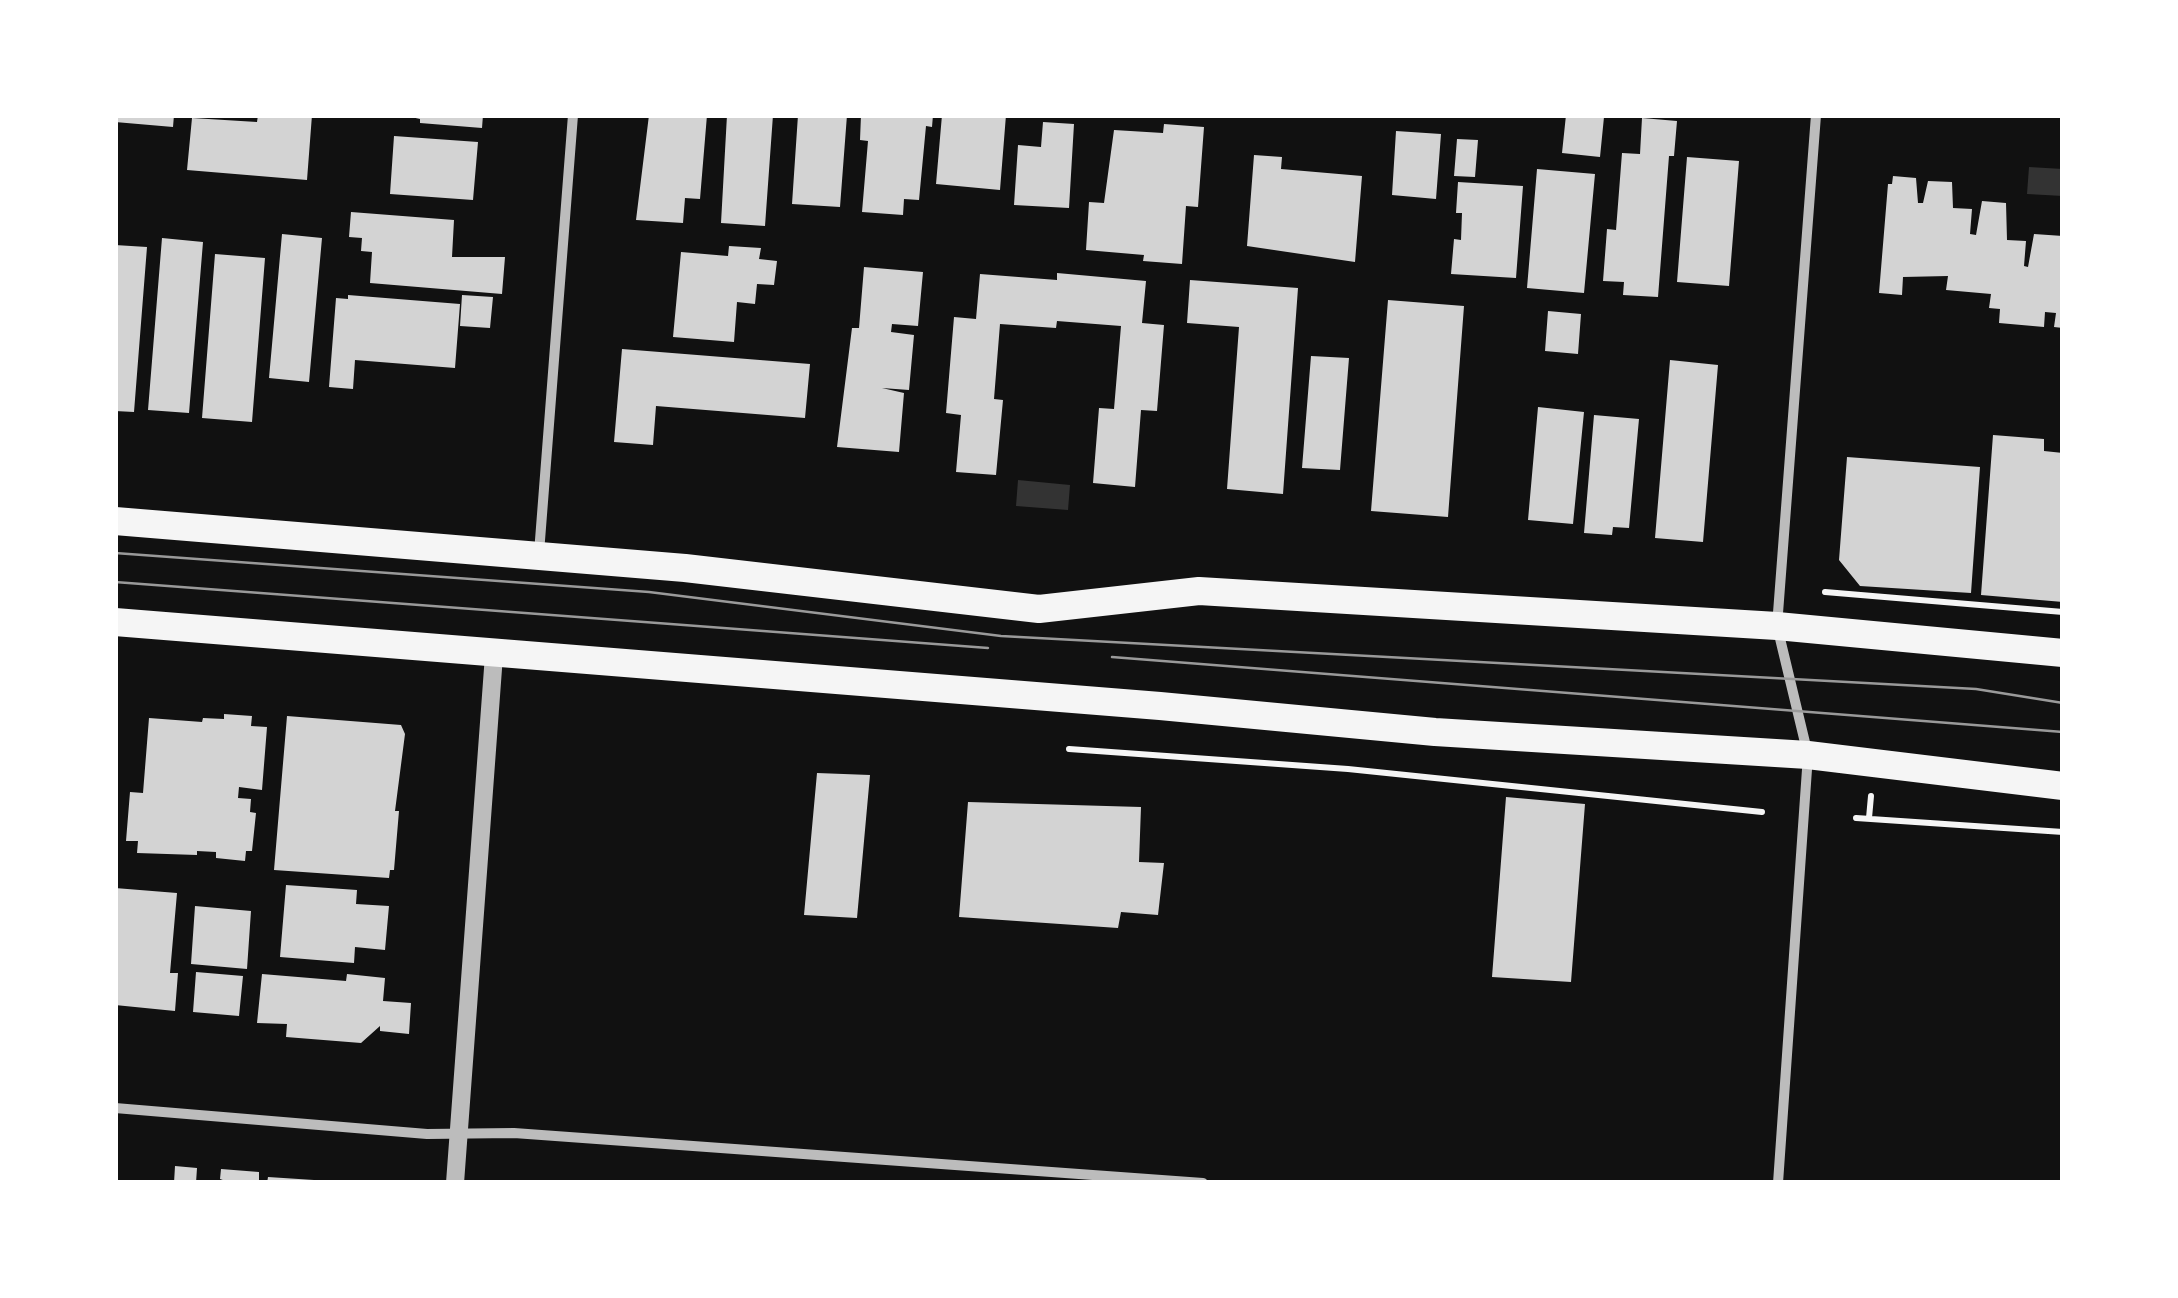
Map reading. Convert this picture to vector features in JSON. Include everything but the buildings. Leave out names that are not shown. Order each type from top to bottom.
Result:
[{"type":"highway","points":[[115,521],[539,554],[1039,609],[1199,592],[1777,626],[2063,653]]},
{"type":"highway","points":[[115,622],[1619,747],[1808,755],[2063,786]]},
{"type":"street","points":[[539,554],[574,115]]},
{"type":"street","points":[[1778,1183],[1808,755],[1777,626],[1816,115]]},
{"type":"street","points":[[455,1183],[494,655]]},
{"type":"street","points":[[115,1108],[427,1134],[460,1132],[1203,1183]]},
{"type":"path","points":[[1824,592],[2063,612]]},
{"type":"path","points":[[1069,749],[1368,770],[1762,812]]},
{"type":"path","points":[[1869,818],[1871,796]]},
{"type":"path","points":[[1856,818],[2063,832]]},
{"type":"shaded area","points":[[2029,167],[2063,169],[2063,196],[2027,194]]},
{"type":"shaded area","points":[[1018,480],[1070,485],[1068,510],[1016,506]]},
{"type":"tram line","points":[[115,553],[649,592],[1001,636],[1976,689],[2063,703]]},
{"type":"tram line","points":[[115,582],[988,648]]},
{"type":"tram line","points":[[1112,657],[2063,732]]}]
